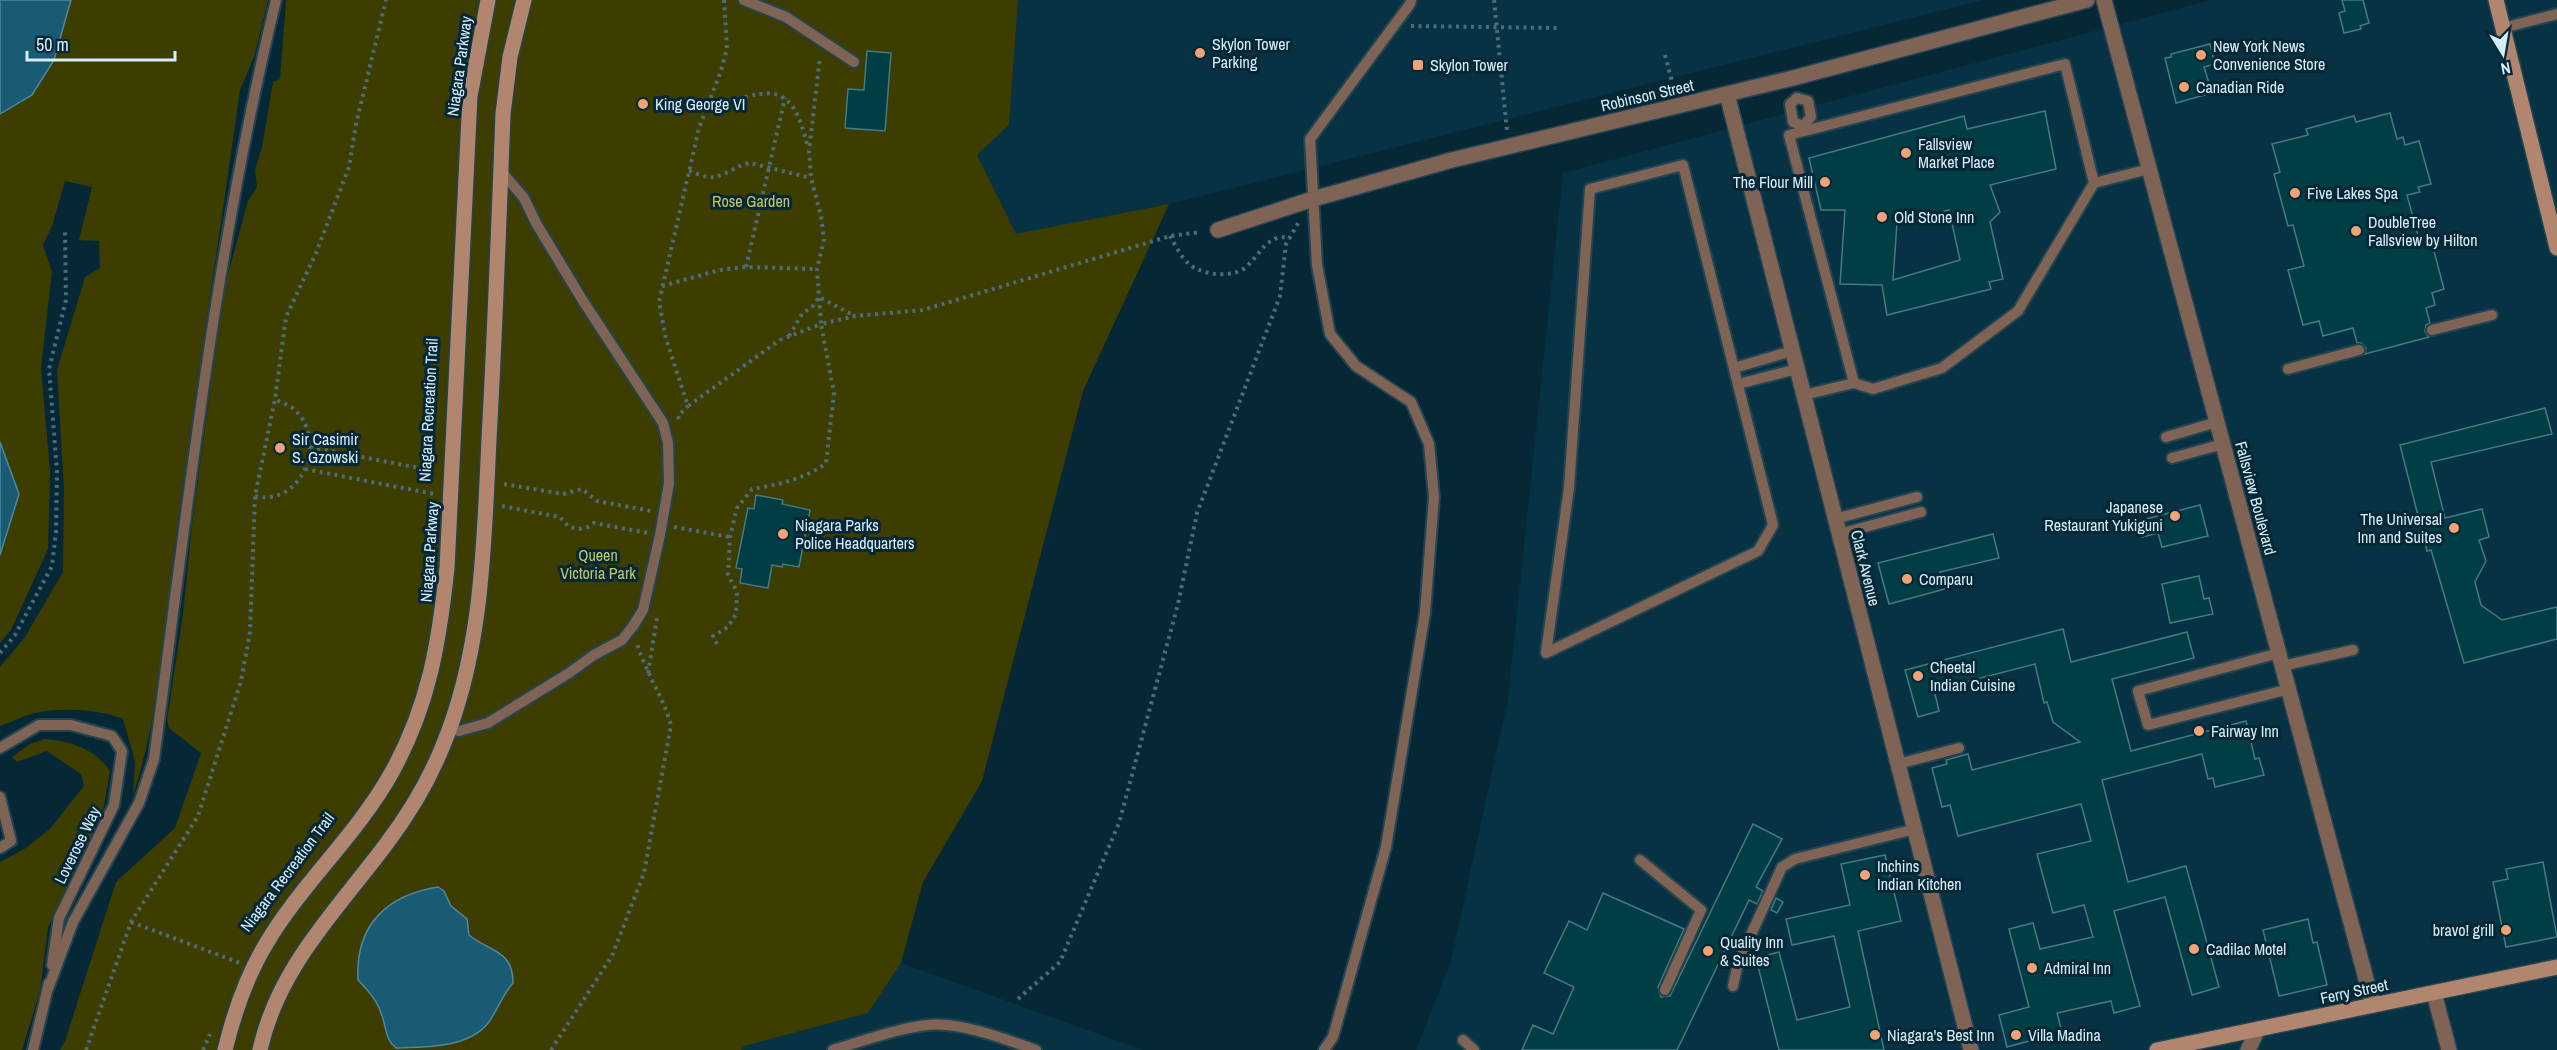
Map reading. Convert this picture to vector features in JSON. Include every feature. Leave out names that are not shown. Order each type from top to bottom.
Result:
[{"type":"main road","name":"Niagara Parkway","points":[[225,1050],[244,989],[266,944],[370,807],[401,753],[429,684],[439,637],[447,568],[470,96],[488,0]]},
{"type":"main road","points":[[260,1050],[268,1021],[292,970],[333,910],[401,823],[430,774],[450,728],[471,654],[478,605],[488,457],[506,87],[510,57],[524,0]]},
{"type":"main road","points":[[2496,0],[2557,248]]},
{"type":"main road","name":"Ferry Street","points":[[2157,1050],[2557,968]]},
{"type":"street","name":"Robinson Street","points":[[1218,230],[1313,199],[1508,147],[1793,78],[2087,0]]},
{"type":"street","name":"Fallsview Boulevard","points":[[2104,0],[2373,1005]]},
{"type":"street","name":"Clark Avenue","points":[[1727,94],[1971,1050]]},
{"type":"street","points":[[2434,993],[2449,1050]]},
{"type":"street","points":[[2248,1050],[2258,1029]]},
{"type":"lane","points":[[48,989],[73,922],[139,803],[154,759],[222,265],[263,52],[276,0]]},
{"type":"lane","points":[[744,0],[786,17],[854,62]]},
{"type":"lane","points":[[1324,1050],[1333,1037],[1386,848],[1425,613],[1434,497],[1429,444],[1411,402],[1356,366],[1330,334],[1317,265],[1310,139],[1411,0]]},
{"type":"lane","points":[[2503,28],[2557,14]]},
{"type":"lane","points":[[1804,395],[1854,383],[1872,389],[1942,368],[2018,311],[2094,183],[2065,64],[1804,128],[1789,135],[1854,383]]},
{"type":"lane","points":[[1793,78],[1797,98]]},
{"type":"lane","points":[[1797,98],[1790,104],[1793,122],[1804,128]]},
{"type":"lane","points":[[1797,98],[1808,101],[1811,117],[1804,128]]},
{"type":"lane","points":[[1683,165],[1734,368],[1773,525],[1758,551],[1546,653],[1569,488],[1590,189],[1683,165]]},
{"type":"lane","points":[[2094,183],[2149,169]]},
{"type":"lane","points":[[450,728],[459,730],[488,723],[569,674],[594,655],[622,640],[644,610],[661,530],[670,460],[663,423],[583,301],[536,223],[524,198],[501,171]]},
{"type":"lane","points":[[2432,330],[2492,315]]},
{"type":"lane","points":[[2288,369],[2359,350]]},
{"type":"lane","points":[[1734,368],[1792,351]]},
{"type":"lane","points":[[1738,384],[1797,369]]},
{"type":"lane","points":[[2166,436],[2217,422]]},
{"type":"lane","points":[[2172,458],[2223,444]]},
{"type":"lane","points":[[1835,519],[1917,497]]},
{"type":"lane","points":[[1839,534],[1921,512]]},
{"type":"lane","points":[[2289,689],[2148,725],[2138,691],[2281,660],[2353,650]]},
{"type":"lane","name":"Loverose Way","points":[[0,748],[39,725],[71,725],[112,736],[122,751],[114,805],[59,918],[48,989],[33,1050]]},
{"type":"lane","points":[[1898,764],[1959,748]]},
{"type":"lane","points":[[0,797],[11,841],[0,848]]},
{"type":"lane","points":[[1733,986],[1738,963],[1782,867],[1795,859],[1914,829]]},
{"type":"lane","points":[[1640,860],[1701,910],[1665,990]]},
{"type":"lane","points":[[833,1050],[923,1026],[946,1025],[1002,1038],[1036,1050]]},
{"type":"lane","points":[[1463,1040],[1474,1050]]},
{"type":"path","points":[[86,1050],[131,922],[198,816],[241,681],[250,632],[255,496],[274,399],[286,317],[316,253],[349,167],[356,124],[386,0]]},
{"type":"path","points":[[724,0],[726,48],[699,128],[659,302],[666,339],[688,406],[780,340],[821,324],[855,316],[923,310],[1170,236],[1218,230]]},
{"type":"path","points":[[1494,0],[1508,147]]},
{"type":"path","points":[[1394,26],[1557,28]]},
{"type":"path","points":[[808,151],[822,41]]},
{"type":"path","points":[[1665,55],[1678,106]]},
{"type":"path","points":[[708,105],[763,92],[785,99],[793,107],[804,130],[824,240],[817,269],[821,324],[834,393],[826,463],[784,484],[752,489],[737,508],[730,537],[728,575],[737,592],[736,614],[728,627],[713,636],[717,644]]},
{"type":"path","points":[[746,267],[785,99]]},
{"type":"path","points":[[689,171],[708,177],[717,176],[742,164],[750,163],[811,178]]},
{"type":"path","points":[[1018,999],[1060,962],[1119,823],[1178,604],[1197,513],[1280,296],[1286,244],[1313,199]]},
{"type":"path","points":[[0,653],[15,635],[52,566],[56,532],[57,471],[48,369],[66,300],[65,232]]},
{"type":"path","points":[[1170,236],[1189,264],[1210,274],[1228,273],[1245,268],[1267,242],[1282,236],[1290,238]]},
{"type":"path","points":[[662,286],[720,270],[746,267],[817,269]]},
{"type":"path","points":[[788,337],[802,314],[813,306],[819,297]]},
{"type":"path","points":[[819,297],[855,316]]},
{"type":"path","points":[[255,496],[265,499],[292,489],[300,482],[310,447],[304,424],[295,410],[274,399]]},
{"type":"path","points":[[310,447],[436,471]]},
{"type":"path","name":"Niagara Recreation Trail","points":[[435,504],[436,463]]},
{"type":"path","points":[[305,469],[435,494]]},
{"type":"path","points":[[503,484],[563,494],[582,489],[597,501],[663,513]]},
{"type":"path","points":[[502,506],[560,517],[569,527],[579,529],[594,523],[730,537]]},
{"type":"path","points":[[551,1050],[612,956],[644,873],[670,725],[666,708],[643,664],[633,626]]},
{"type":"path","points":[[131,922],[240,963]]},
{"type":"path","name":"Niagara Recreation Trail","points":[[236,974],[243,954]]},
{"type":"path","points":[[203,1050],[213,1026]]},
{"type":"shaded area","points":[[0,0],[71,0],[54,60],[32,95],[0,114]]},
{"type":"shaded area","points":[[1018,0],[1983,0],[1169,204],[1016,235],[977,155],[1009,125]]},
{"type":"shaded area","points":[[2211,0],[2557,0],[2557,1050],[1416,1050],[1451,961],[1508,699],[1563,173]]},
{"type":"shaded area","points":[[0,442],[19,494],[0,555]]},
{"type":"shaded area","points":[[438,887],[444,891],[451,906],[467,919],[469,935],[504,957],[512,972],[513,983],[488,1023],[470,1037],[446,1044],[396,1048],[388,1036],[377,1004],[358,980],[358,961],[362,943],[378,916],[389,905],[420,891]]},
{"type":"shaded area","points":[[901,963],[1143,1050],[741,1050],[744,1046],[868,1013]]},
{"type":"green space","points":[[71,0],[268,0],[254,57],[240,90],[185,468],[157,694],[143,762],[133,795],[135,761],[123,719],[93,711],[60,710],[35,713],[0,726],[0,667],[25,637],[63,572],[64,489],[57,370],[85,277],[100,268],[99,241],[79,240],[92,187],[65,181],[52,226],[43,245],[52,272],[41,367],[50,471],[48,549],[11,630],[0,643],[0,555],[19,494],[0,442],[0,114],[32,95],[54,60]]},
{"type":"green space","name":"Queen Victoria Park","points":[[286,0],[1018,0],[1009,125],[977,155],[1016,234],[1169,204],[1083,391],[982,781],[923,882],[901,963],[868,1013],[744,1046],[741,1050],[60,1050],[65,1041],[116,882],[175,828],[201,753],[169,728],[167,720],[183,614],[192,524],[224,289],[248,201],[257,187],[255,170],[262,147],[273,82],[280,79]]},
{"type":"green space","points":[[45,739],[82,748],[97,757],[110,771],[103,811],[85,854],[48,927],[40,991],[22,1050],[0,1050],[0,862],[26,848],[50,829],[84,786],[81,774],[47,751],[17,762],[12,757],[30,744]]},
{"type":"building","points":[[2342,0],[2363,0],[2369,23],[2360,26],[2361,29],[2344,33],[2339,13],[2345,11]]},
{"type":"building","points":[[2210,44],[2215,64],[2204,67],[2212,93],[2176,103],[2165,58],[2171,57],[2171,54]]},
{"type":"building","points":[[867,51],[891,53],[885,131],[845,128],[848,89],[864,90]]},
{"type":"building","name":"Old Stone Inn","points":[[2045,111],[2056,169],[1990,185],[2000,212],[1990,222],[2003,279],[1989,282],[1991,289],[1887,315],[1882,285],[1840,284],[1845,210],[1821,210],[1809,158],[1964,116],[1967,129]],"holes":[[[1949,210],[1960,260],[1893,280],[1897,223]]]},
{"type":"building","name":"DoubleTree Fallsview by Hilton","points":[[2390,113],[2397,139],[2403,137],[2405,145],[2419,141],[2431,184],[2418,187],[2420,192],[2407,195],[2419,239],[2430,236],[2444,289],[2432,293],[2435,305],[2426,308],[2430,323],[2426,325],[2425,331],[2429,337],[2365,354],[2366,348],[2361,343],[2357,343],[2353,328],[2323,336],[2319,321],[2303,325],[2288,270],[2304,266],[2293,225],[2288,226],[2274,174],[2280,172],[2272,144],[2308,135],[2306,129],[2354,116],[2356,122]]},
{"type":"building","name":"The Universal Inn and Suites","points":[[2545,408],[2552,434],[2431,462],[2445,518],[2482,509],[2489,537],[2479,540],[2486,561],[2475,582],[2481,605],[2502,620],[2557,607],[2557,639],[2464,663],[2431,550],[2427,551],[2400,445]]},
{"type":"building","name":"Niagara Parks Police Headquarters","points":[[756,495],[783,500],[782,504],[810,510],[799,567],[783,564],[782,567],[772,565],[768,588],[740,583],[742,569],[736,568],[748,508],[754,509]]},
{"type":"building","points":[[2200,505],[2208,536],[2162,547],[2158,533],[2142,537],[2138,521]]},
{"type":"building","points":[[1993,534],[1999,558],[1940,572],[1945,589],[1889,604],[1878,563]]},
{"type":"building","points":[[2199,576],[2204,599],[2209,598],[2213,614],[2170,623],[2162,584]]},
{"type":"building","points":[[2063,629],[2071,662],[2187,632],[2194,658],[2112,679],[2131,751],[2246,721],[2255,759],[2259,758],[2264,775],[2215,787],[2213,778],[2208,779],[2202,754],[2102,780],[2128,882],[2186,866],[2219,987],[2192,995],[2165,897],[2114,911],[2140,1006],[2114,1013],[2111,1001],[2057,1013],[2062,1032],[2007,1047],[1999,1015],[2029,1007],[2009,929],[2033,923],[2040,949],[2093,937],[2084,905],[2053,913],[2037,854],[2091,841],[2081,804],[1958,836],[1950,805],[1942,807],[1932,768],[1947,764],[1946,760],[1968,754],[1972,770],[2080,742],[2053,722],[2047,702],[2044,703],[2035,664],[1934,690],[1939,711],[1918,717],[1905,670]]},
{"type":"building","points":[[1753,824],[1782,839],[1756,887],[1763,891],[1757,904],[1749,900],[1677,1050],[1522,1050],[1533,1025],[1553,1034],[1574,987],[1544,973],[1569,921],[1587,930],[1603,893],[1684,929],[1658,987],[1661,997],[1670,996]]},
{"type":"building","points":[[1885,855],[1901,921],[1858,931],[1884,1050],[1779,1050],[1756,958],[1779,952],[1797,1020],[1850,1007],[1834,936],[1792,945],[1786,919],[1850,905],[1841,864]]},
{"type":"building","points":[[2543,862],[2557,937],[2506,947],[2493,882],[2508,879],[2506,869]]},
{"type":"building","points":[[1776,898],[1783,902],[1777,913],[1771,910]]},
{"type":"building","points":[[2308,919],[2313,943],[2317,942],[2327,985],[2279,996],[2263,930]]},
{"type":"place","name":"Skylon Tower Parking","points":[[1200,53]]},
{"type":"place","name":"New York News Convenience Store","points":[[2201,55]]},
{"type":"place","name":"Skylon Tower","points":[[1418,65]]},
{"type":"place","name":"Canadian Ride","points":[[2184,87]]},
{"type":"place","name":"King George VI","points":[[643,104]]},
{"type":"place","name":"Fallsview Market Place","points":[[1906,153]]},
{"type":"place","name":"The Flour Mill","points":[[1825,182]]},
{"type":"place","name":"Five Lakes Spa","points":[[2295,193]]},
{"type":"place","name":"Old Stone Inn","points":[[1882,217]]},
{"type":"place","name":"DoubleTree Fallsview by Hilton","points":[[2356,231]]},
{"type":"place","name":"Sir Casimir S. Gzowski","points":[[280,448]]},
{"type":"place","name":"Japanese Restaurant Yukiguni","points":[[2175,516]]},
{"type":"place","name":"The Universal Inn and Suites","points":[[2454,528]]},
{"type":"place","name":"Niagara Parks Police Headquarters","points":[[783,534]]},
{"type":"place","name":"Comparu","points":[[1907,579]]},
{"type":"place","name":"Cheetal Indian Cuisine","points":[[1918,676]]},
{"type":"place","name":"Fairway Inn","points":[[2199,731]]},
{"type":"place","name":"Inchins Indian Kitchen","points":[[1865,875]]},
{"type":"place","name":"bravo! grill","points":[[2506,930]]},
{"type":"place","name":"Cadilac Motel","points":[[2194,949]]},
{"type":"place","name":"Quality Inn & Suites","points":[[1708,951]]},
{"type":"place","name":"Admiral Inn","points":[[2032,968]]},
{"type":"place","name":"Niagara's Best Inn","points":[[1875,1035]]},
{"type":"place","name":"Villa Madina","points":[[2016,1035]]},
{"type":"park label","name":"Rose Garden","points":[[751,201]]}]
